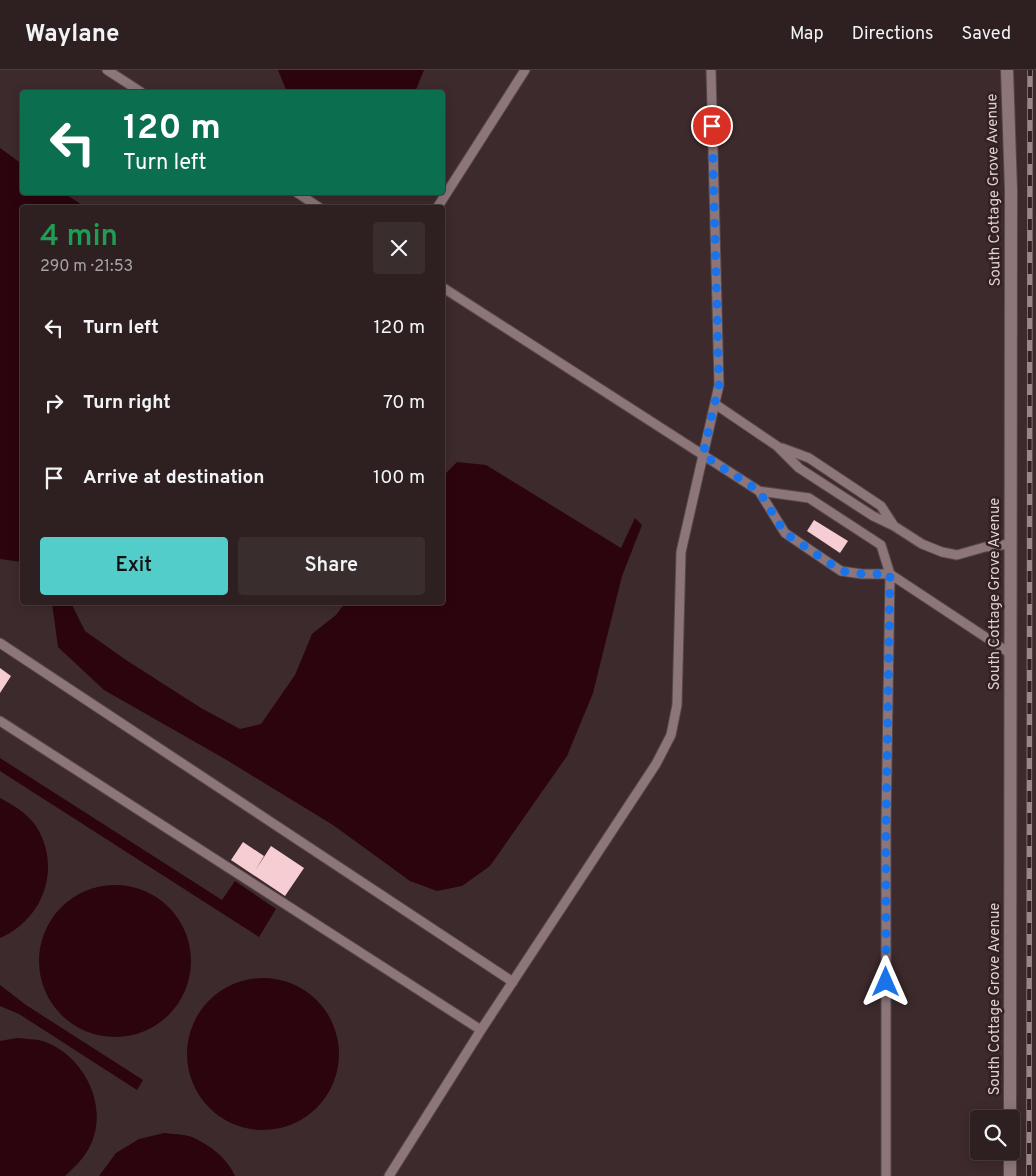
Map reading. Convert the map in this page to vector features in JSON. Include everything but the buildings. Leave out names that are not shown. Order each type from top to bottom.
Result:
[{"type":"street","name":"South Cottage Grove Avenue","points":[[1007,70],[1011,190],[1010,1110]]},
{"type":"street","points":[[1010,1160],[1010,1176]]},
{"type":"lane","points":[[107,70],[139,90]]},
{"type":"lane","points":[[439,205],[525,70]]},
{"type":"lane","points":[[389,1176],[481,1030],[656,764],[671,735],[677,705],[681,552],[719,384],[711,70]]},
{"type":"lane","points":[[300,195],[316,205]]},
{"type":"lane","points":[[445,289],[759,491],[809,498],[881,545],[890,574],[886,826],[886,1176]]},
{"type":"lane","points":[[715,404],[778,446],[800,468],[873,516],[894,526],[922,544],[942,552],[958,555],[985,547],[1010,544]]},
{"type":"lane","points":[[778,446],[809,458],[881,506],[894,526]]},
{"type":"lane","points":[[759,491],[785,533],[841,571],[862,574],[890,574],[1011,654]]},
{"type":"lane","points":[[0,643],[513,982]]},
{"type":"lane","points":[[0,720],[481,1030]]},
{"type":"shaded area","points":[[278,70],[424,70],[416,90],[286,90]]},
{"type":"shaded area","points":[[0,148],[20,163],[20,195],[67,195],[82,205],[20,205],[20,562],[0,559]]},
{"type":"shaded area","points":[[457,462],[486,465],[621,548],[635,518],[642,525],[622,576],[593,693],[567,756],[490,866],[462,886],[437,891],[410,881],[333,825],[225,759],[104,690],[58,647],[52,605],[72,605],[85,631],[201,708],[240,729],[261,724],[295,675],[312,634],[336,615],[344,605],[445,605],[445,474]]},
{"type":"shaded area","points":[[0,758],[222,900],[235,881],[276,909],[259,937],[0,771]]},
{"type":"shaded area","points":[[0,798],[24,813],[36,826],[44,842],[48,858],[48,874],[38,905],[28,918],[0,938]]},
{"type":"shaded area","points":[[115,885],[130,886],[144,891],[169,907],[185,932],[190,946],[190,976],[185,990],[169,1015],[144,1031],[130,1036],[115,1037],[100,1036],[86,1031],[61,1015],[45,990],[40,976],[39,961],[40,946],[45,932],[61,907],[86,891],[100,886]]},
{"type":"shaded area","points":[[263,978],[278,979],[292,984],[317,1000],[333,1025],[338,1039],[338,1069],[333,1083],[317,1108],[292,1124],[278,1129],[263,1130],[248,1129],[234,1124],[209,1108],[193,1083],[188,1069],[187,1054],[188,1039],[193,1025],[209,1000],[234,984],[248,979]]},
{"type":"shaded area","points":[[0,985],[26,1005],[143,1080],[137,1090],[19,1014],[0,1006]]},
{"type":"shaded area","points":[[17,1038],[43,1041],[57,1048],[70,1057],[81,1069],[89,1083],[97,1113],[96,1129],[86,1153],[65,1176],[0,1176],[0,1041]]},
{"type":"shaded area","points":[[164,1133],[189,1136],[205,1144],[223,1158],[235,1176],[99,1176],[116,1153],[139,1139]]},
{"type":"railway","points":[[1029,1176],[1030,70]]},
{"type":"route","points":[[712,126],[719,384],[703,455],[759,491],[785,533],[841,571],[862,574],[890,574],[886,826],[886,982]]}]
